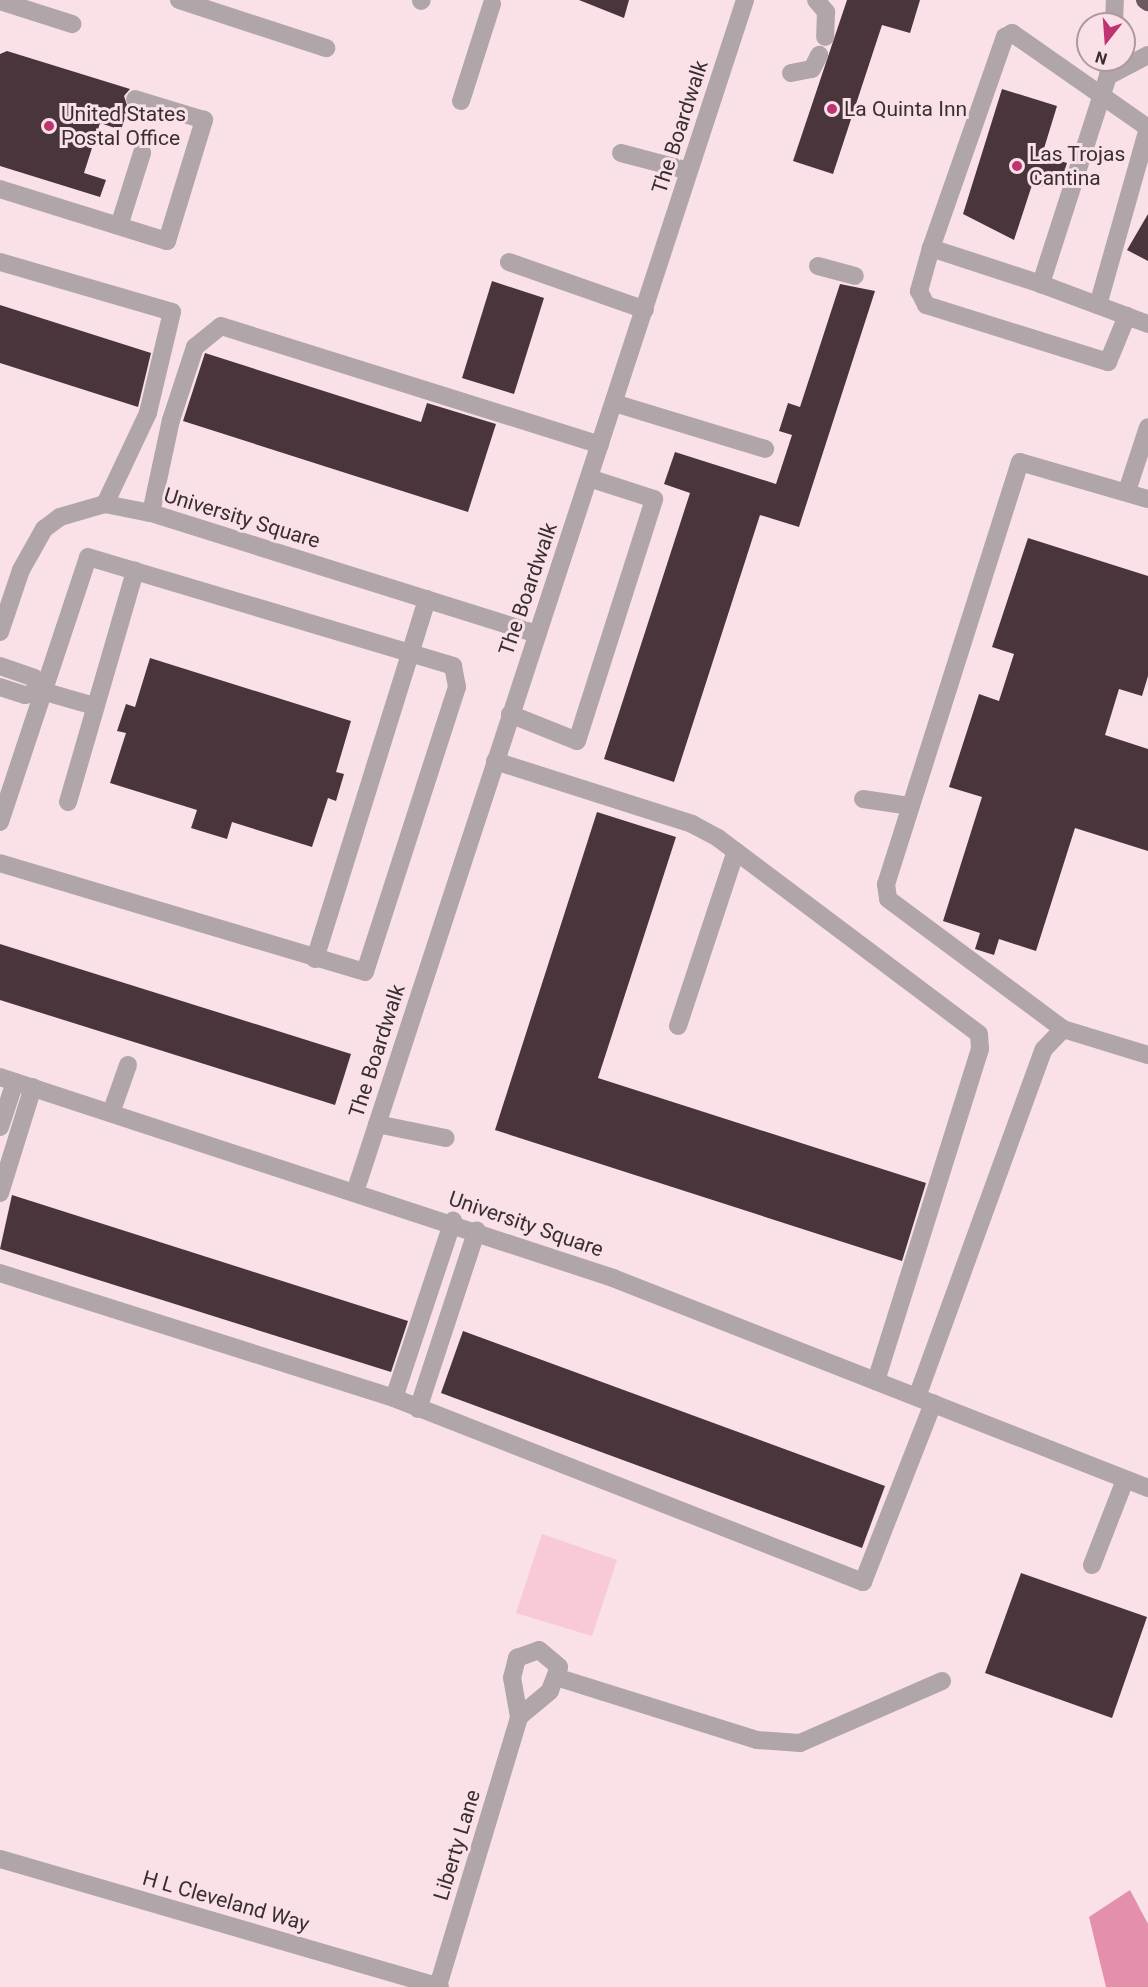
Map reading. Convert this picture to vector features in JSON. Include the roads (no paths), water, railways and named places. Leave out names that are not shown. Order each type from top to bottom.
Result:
[{"type":"street","points":[[179,0],[326,48]]},
{"type":"street","name":"The Boardwalk","points":[[355,1192],[536,633],[614,403],[745,0]]},
{"type":"street","points":[[816,0],[826,12],[825,37]]},
{"type":"street","points":[[0,2],[72,24]]},
{"type":"street","points":[[460,101],[492,4]]},
{"type":"street","points":[[1098,305],[1148,128],[1012,33],[1005,37],[931,248],[919,291],[926,305],[1108,362],[1127,316]]},
{"type":"street","points":[[791,73],[812,69],[819,55]]},
{"type":"street","points":[[1041,284],[1108,72]]},
{"type":"street","points":[[0,189],[167,241],[204,120],[135,99]]},
{"type":"street","points":[[119,226],[142,153]]},
{"type":"street","points":[[621,153],[689,171]]},
{"type":"street","points":[[931,248],[1041,284],[1148,324]]},
{"type":"street","points":[[0,262],[172,312],[148,413],[105,504]]},
{"type":"street","points":[[509,262],[645,309]]},
{"type":"street","points":[[818,266],[855,276]]},
{"type":"street","points":[[151,513],[171,420],[195,347],[221,326],[600,445]]},
{"type":"street","points":[[614,403],[765,449]]},
{"type":"street","points":[[1127,491],[1148,427]]},
{"type":"street","points":[[1148,499],[1127,491],[1020,462],[886,884],[888,899],[1063,1029],[1148,1055]]},
{"type":"street","points":[[510,714],[577,741],[654,499],[589,478]]},
{"type":"street","name":"University Square","points":[[0,632],[21,570],[45,529],[60,517],[105,504],[151,513],[536,633]]},
{"type":"street","points":[[0,822],[88,557],[410,651],[453,666],[457,687],[365,972],[315,959],[0,863]]},
{"type":"street","points":[[68,802],[135,571]]},
{"type":"street","points":[[315,959],[428,599]]},
{"type":"street","points":[[0,666],[34,678],[42,691]]},
{"type":"street","points":[[0,687],[25,695],[42,691],[94,706]]},
{"type":"street","points":[[495,761],[692,824],[736,851],[979,1034],[980,1049],[876,1381]]},
{"type":"street","points":[[863,799],[910,806]]},
{"type":"street","points":[[678,1026],[736,851]]},
{"type":"street","points":[[0,1273],[394,1398],[863,1582],[1044,1049],[1063,1029]]},
{"type":"street","points":[[111,1113],[128,1065]]},
{"type":"street","points":[[0,1127],[16,1082]]},
{"type":"street","points":[[0,1193],[16,1082]]},
{"type":"street","name":"University Square","points":[[16,1082],[355,1192],[453,1221],[876,1381],[1148,1488]]},
{"type":"street","points":[[377,1124],[446,1138]]},
{"type":"street","points":[[394,1398],[453,1221]]},
{"type":"street","points":[[418,1409],[477,1230]]},
{"type":"street","points":[[1092,1565],[1125,1480]]},
{"type":"street","points":[[539,1650],[559,1667],[555,1677],[550,1691],[519,1717],[512,1678],[517,1658],[539,1650]]},
{"type":"street","points":[[555,1677],[757,1740],[800,1743],[942,1681]]},
{"type":"street","name":"Liberty Lane","points":[[439,1987],[519,1717]]},
{"type":"street","name":"H L Cleveland Way","points":[[0,1859],[439,1987]]},
{"type":"place","name":"La Quinta Inn","points":[[832,109]]},
{"type":"place","name":"United States Postal Office","points":[[49,126]]},
{"type":"place","name":"Las Trojas Cantina","points":[[1017,166]]}]
